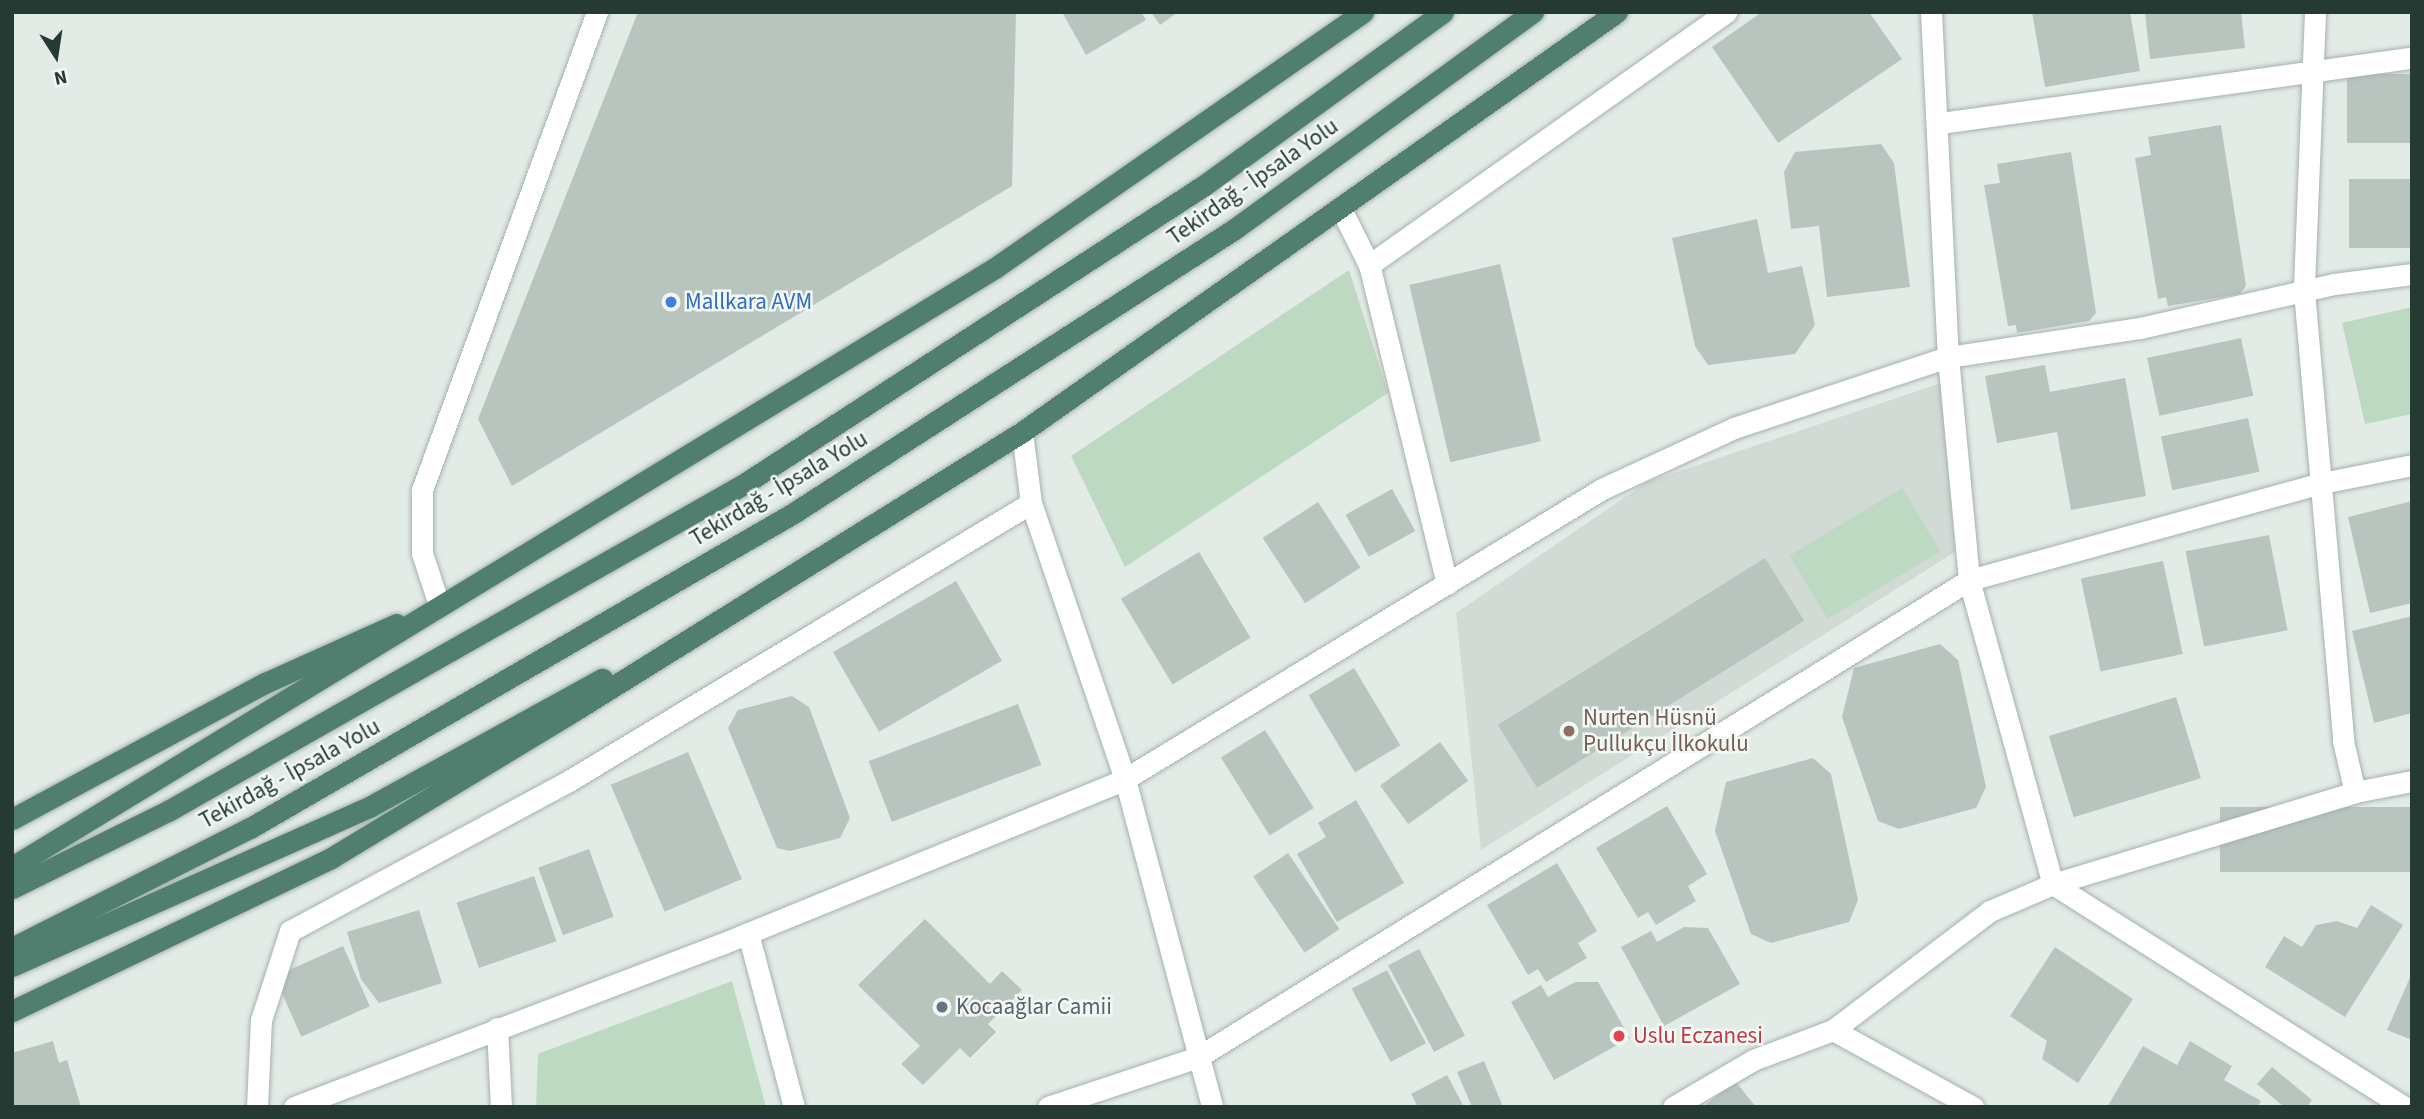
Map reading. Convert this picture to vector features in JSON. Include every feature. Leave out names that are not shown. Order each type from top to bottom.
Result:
[{"type":"highway","points":[[12,867],[398,637],[439,605],[995,268],[1363,12]]},
{"type":"highway","name":"Tekirdağ - İpsala Yolu","points":[[12,888],[168,811],[744,484],[1203,186],[1443,12]]},
{"type":"highway","name":"Tekirdağ - İpsala Yolu","points":[[12,948],[250,828],[792,514],[1222,238],[1533,12]]},
{"type":"highway","points":[[12,1011],[331,858],[1022,432],[1342,211],[1617,12]]},
{"type":"highway","points":[[12,819],[265,683],[439,605]]},
{"type":"highway","points":[[12,966],[371,806],[696,631]]},
{"type":"street","points":[[439,605],[422,553],[422,490],[597,12]]},
{"type":"street","points":[[1370,265],[1726,12]]},
{"type":"street","points":[[1931,12],[1941,123],[1948,356],[1969,580],[2053,884],[2404,1107]]},
{"type":"street","points":[[2315,12],[2316,72],[2304,291],[2317,484],[2343,741],[2355,792]]},
{"type":"street","points":[[1941,123],[2412,58]]},
{"type":"street","points":[[1342,211],[1370,265],[1447,584]]},
{"type":"street","points":[[293,1107],[748,933],[1125,779],[1602,489],[1734,428],[1948,356],[2140,328],[2304,291],[2412,274]]},
{"type":"street","points":[[1022,432],[1031,503],[1125,779],[1212,1107]]},
{"type":"street","points":[[1048,1107],[1198,1057],[1969,580],[2317,484],[2412,465]]},
{"type":"street","points":[[257,1107],[261,1020],[290,931],[567,782],[1031,503]]},
{"type":"street","points":[[1673,1107],[1753,1059],[1833,1030],[1990,911],[2053,884],[2355,792],[2412,781]]},
{"type":"street","points":[[748,933],[794,1107]]},
{"type":"street","points":[[497,1028],[501,1107]]},
{"type":"street","points":[[1833,1030],[1973,1107]]},
{"type":"shaded area","name":"Nurten Hüsnü Pullukçu İlkokulu","points":[[1941,383],[1955,552],[1481,850],[1456,613],[1647,482]]},
{"type":"green space","points":[[1349,270],[1388,393],[1125,567],[1071,456]]},
{"type":"green space","points":[[2412,307],[2412,414],[2365,424],[2342,323]]},
{"type":"green space","points":[[1902,488],[1940,551],[1828,619],[1790,555]]},
{"type":"green space","points":[[732,981],[766,1107],[536,1107],[538,1054]]},
{"type":"building","name":"Mallkara AVM","points":[[638,12],[1016,12],[1012,186],[512,486],[478,419]]},
{"type":"building","points":[[1062,12],[1141,12],[1146,20],[1086,55]]},
{"type":"building","points":[[1151,12],[1178,12],[1160,25]]},
{"type":"building","points":[[1762,12],[1869,12],[1902,59],[1778,143],[1712,47]]},
{"type":"building","points":[[2032,12],[2130,12],[2140,71],[2045,87]]},
{"type":"building","points":[[2145,12],[2241,12],[2245,48],[2150,59]]},
{"type":"building","points":[[2347,74],[2412,74],[2412,143],[2347,143]]},
{"type":"building","points":[[2221,125],[2246,286],[2240,294],[2168,306],[2166,297],[2158,299],[2135,158],[2151,155],[2148,137]]},
{"type":"building","points":[[1881,144],[1894,163],[1910,287],[1827,297],[1819,226],[1791,229],[1784,172],[1795,152]]},
{"type":"building","points":[[2071,152],[2096,313],[2089,321],[2017,333],[2016,325],[2008,326],[1984,185],[2000,183],[1997,164]]},
{"type":"building","points":[[2349,179],[2412,179],[2412,248],[2349,248]]},
{"type":"building","points":[[1757,219],[1768,273],[1802,266],[1815,325],[1795,354],[1708,365],[1695,346],[1672,238]]},
{"type":"building","points":[[1500,264],[1541,441],[1450,462],[1409,285]]},
{"type":"building","points":[[2241,338],[2253,396],[2159,416],[2147,358]]},
{"type":"building","points":[[2045,365],[2050,392],[2125,378],[2146,496],[2071,510],[2057,432],[1997,443],[1985,376]]},
{"type":"building","points":[[2248,418],[2259,472],[2172,490],[2161,437]]},
{"type":"building","points":[[1392,489],[1415,531],[1369,557],[1346,515]]},
{"type":"building","points":[[2412,501],[2412,603],[2370,613],[2348,517]]},
{"type":"building","points":[[1318,502],[1360,567],[1305,603],[1263,538]]},
{"type":"building","points":[[2269,535],[2288,630],[2204,646],[2186,551]]},
{"type":"building","points":[[1199,552],[1251,638],[1173,685],[1121,599]]},
{"type":"building","points":[[1765,558],[1804,621],[1537,788],[1498,725]]},
{"type":"building","points":[[2163,561],[2183,654],[2101,671],[2081,578]]},
{"type":"building","points":[[956,581],[1002,661],[879,732],[833,652]]},
{"type":"building","points":[[2412,616],[2412,713],[2374,723],[2352,631]]},
{"type":"building","points":[[1940,644],[1958,660],[1986,787],[1976,808],[1899,829],[1878,821],[1842,717],[1854,668]]},
{"type":"building","points":[[1354,668],[1400,745],[1355,772],[1309,695]]},
{"type":"building","points":[[792,696],[809,707],[850,818],[840,838],[790,851],[777,848],[728,728],[738,710]]},
{"type":"building","points":[[2176,697],[2201,778],[2074,817],[2049,736]]},
{"type":"building","points":[[1018,704],[1041,765],[892,822],[869,761]]},
{"type":"building","points":[[1265,730],[1314,808],[1270,836],[1221,758]]},
{"type":"building","points":[[1440,742],[1468,781],[1408,824],[1380,785]]},
{"type":"building","points":[[688,752],[742,879],[665,912],[611,785]]},
{"type":"building","points":[[1813,758],[1831,774],[1858,900],[1849,922],[1771,943],[1751,934],[1715,831],[1726,782]]},
{"type":"building","points":[[1356,800],[1404,883],[1337,922],[1297,854],[1326,837],[1318,823]]},
{"type":"building","points":[[1667,806],[1707,874],[1688,886],[1696,901],[1656,925],[1648,912],[1638,918],[1596,848]]},
{"type":"building","points":[[2220,807],[2412,807],[2412,872],[2220,872]]},
{"type":"building","points":[[589,849],[614,917],[563,935],[538,867]]},
{"type":"building","points":[[1288,853],[1339,929],[1305,953],[1253,876]]},
{"type":"building","points":[[1557,863],[1597,931],[1578,943],[1587,958],[1546,982],[1538,969],[1528,975],[1487,905]]},
{"type":"building","points":[[534,876],[556,941],[479,968],[456,903]]},
{"type":"building","points":[[2371,905],[2403,925],[2345,1017],[2265,967],[2284,936],[2302,947],[2316,925],[2337,921],[2357,928]]},
{"type":"building","points":[[419,910],[442,983],[379,1003],[361,979],[347,932]]},
{"type":"building","name":"Kocaağlar Camii","points":[[925,919],[990,984],[1002,971],[1022,990],[988,1024],[996,1032],[970,1058],[960,1048],[923,1085],[901,1064],[920,1046],[858,985]]},
{"type":"building","points":[[1684,927],[1708,928],[1740,984],[1664,1026],[1621,947],[1651,931],[1657,942]]},
{"type":"building","points":[[343,946],[370,1006],[301,1037],[274,977]]},
{"type":"building","points":[[2055,947],[2133,999],[2078,1083],[2042,1059],[2047,1041],[2010,1016]]},
{"type":"building","points":[[1419,949],[1465,1036],[1434,1052],[1388,965]]},
{"type":"building","points":[[1387,970],[1426,1043],[1391,1062],[1352,989]]},
{"type":"building","points":[[2412,973],[2412,1040],[2387,1030]]},
{"type":"building","points":[[1575,982],[1598,982],[1630,1038],[1554,1080],[1511,1002],[1541,985],[1548,997]]},
{"type":"building","points":[[53,1041],[59,1063],[67,1060],[81,1107],[12,1107],[12,1053]]},
{"type":"building","points":[[2190,1041],[2232,1066],[2224,1080],[2261,1101],[2258,1107],[2107,1107],[2143,1046],[2177,1065]]},
{"type":"building","points":[[1484,1061],[1503,1107],[1472,1107],[1457,1072]]},
{"type":"building","points":[[2272,1067],[2312,1100],[2307,1107],[2284,1107],[2257,1084]]},
{"type":"building","points":[[1447,1075],[1464,1107],[1418,1107],[1411,1094]]},
{"type":"building","points":[[1735,1081],[1756,1107],[1703,1107]]},
{"type":"place","name":"Mallkara AVM","points":[[671,302]]},
{"type":"place","name":"Nurten Hüsnü Pullukçu İlkokulu","points":[[1569,731]]},
{"type":"place","name":"Kocaağlar Camii","points":[[942,1007]]},
{"type":"place","name":"Uslu Eczanesi","points":[[1619,1036]]}]
